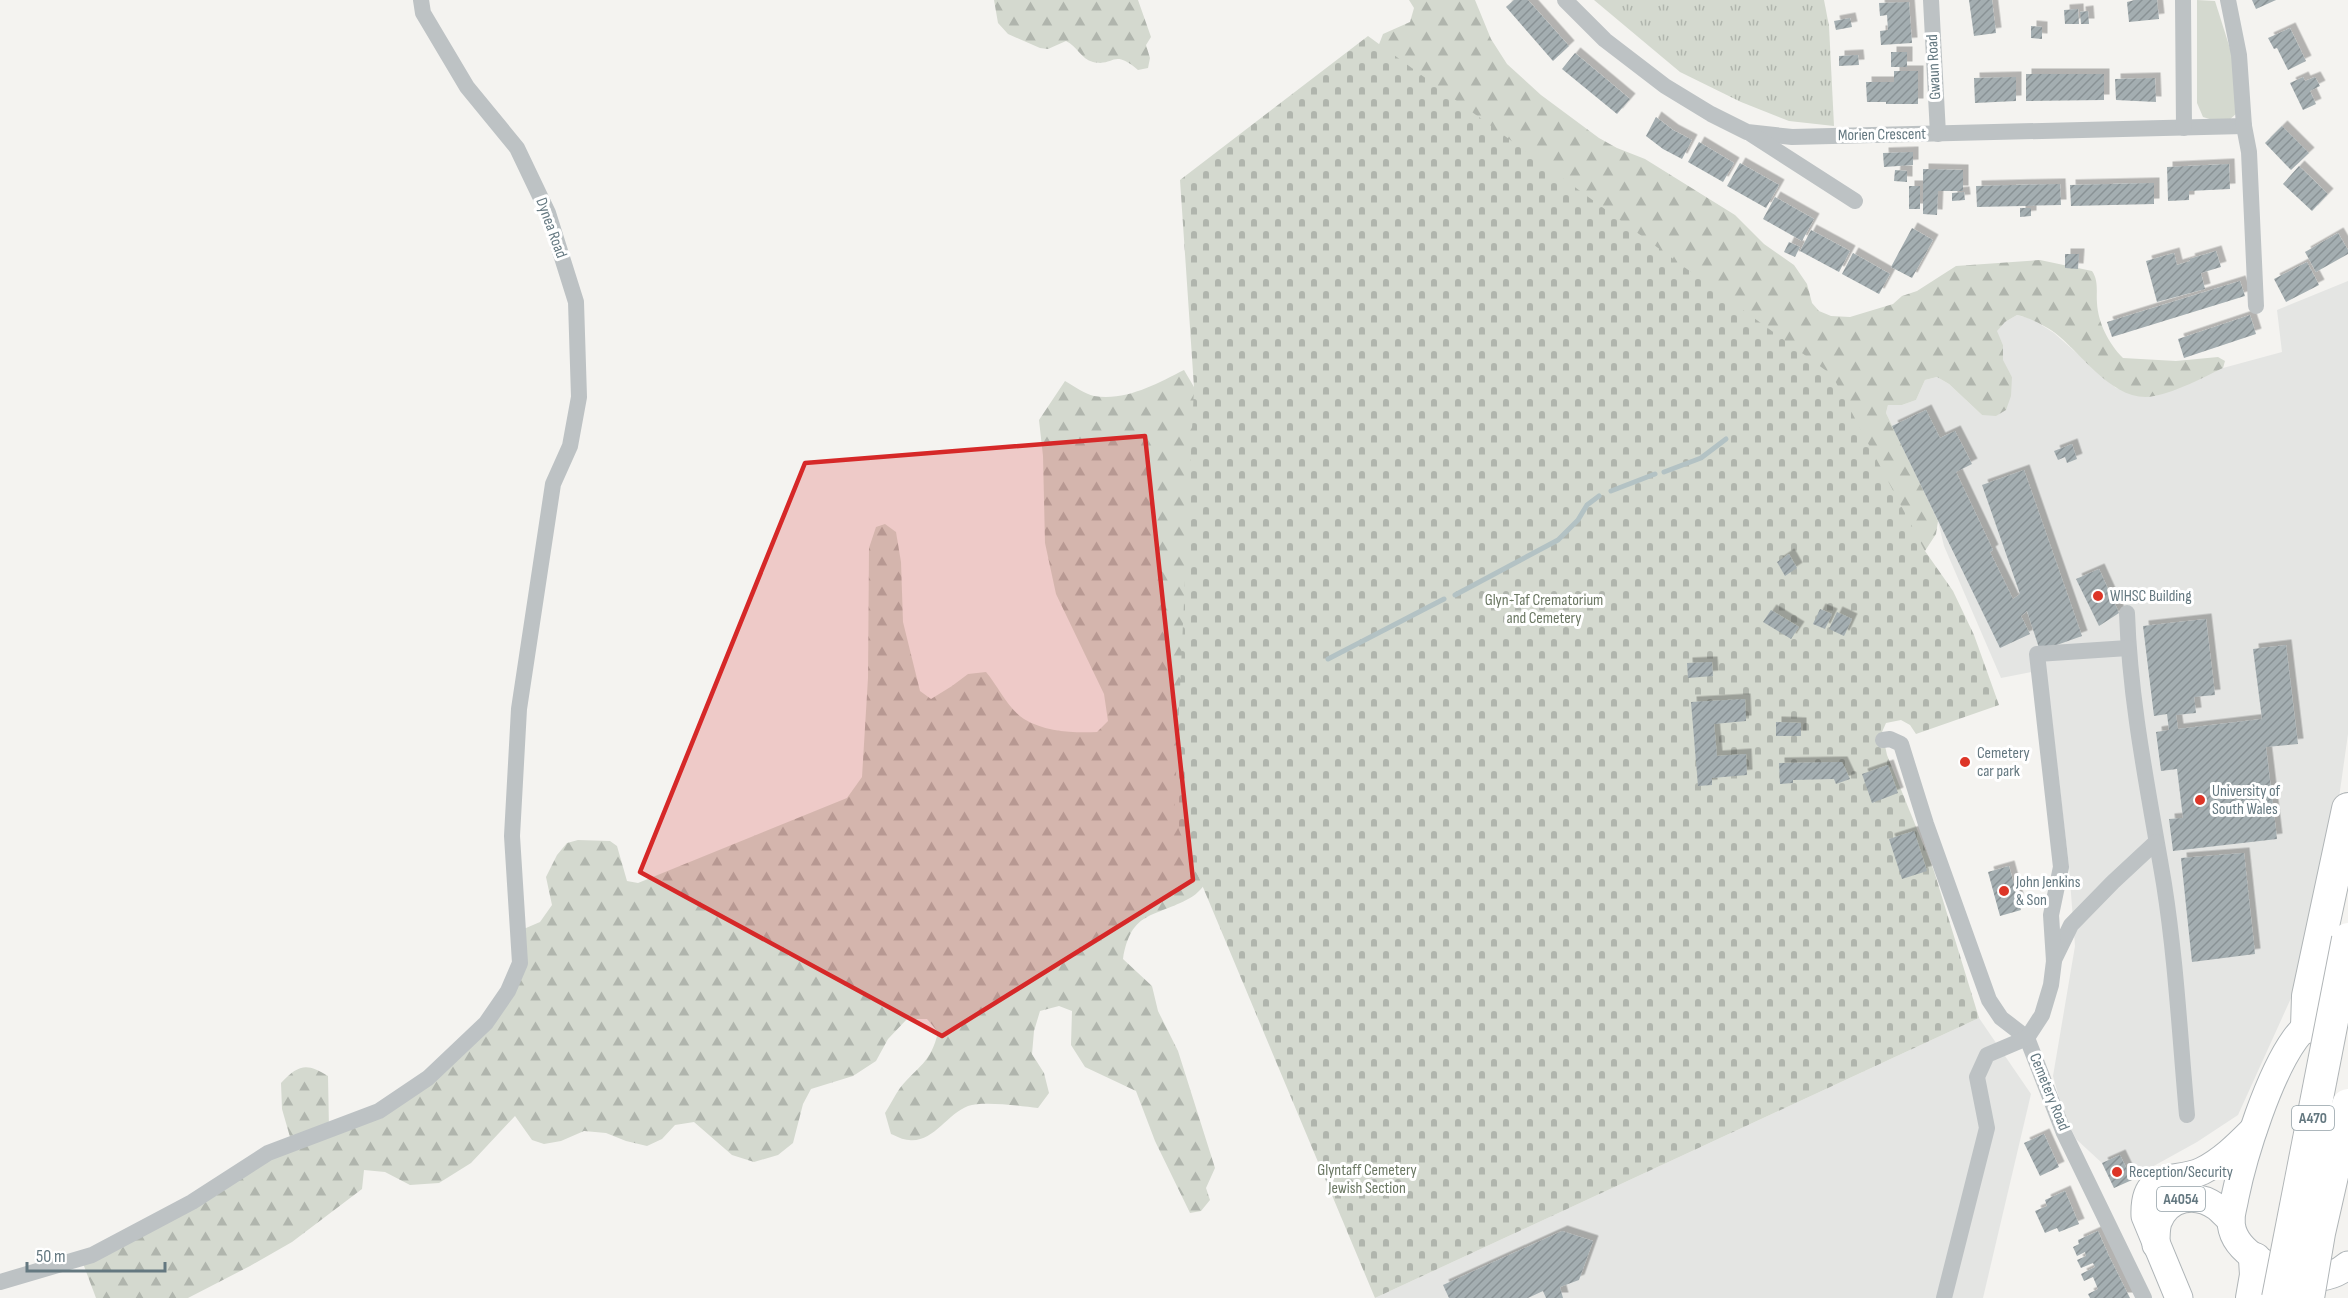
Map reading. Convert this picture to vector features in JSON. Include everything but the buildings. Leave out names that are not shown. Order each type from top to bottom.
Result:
[{"type":"highway","points":[[2307,1027],[2308,996],[2348,809]]},
{"type":"highway","name":"A470","points":[[2278,1298],[2348,939]]},
{"type":"highway","name":"A470","points":[[2308,1298],[2319,1233],[2348,1105]]},
{"type":"highway","points":[[2252,1298],[2256,1275],[2255,1259]]},
{"type":"main road","points":[[2348,1014],[2318,1020],[2307,1027],[2296,1038],[2285,1056],[2256,1126],[2241,1170],[2231,1220],[2242,1246],[2255,1259],[2270,1267],[2303,1277],[2326,1277],[2348,1265]]},
{"type":"main road","name":"A4054","points":[[2179,1298],[2145,1216],[2145,1203],[2149,1191],[2162,1180],[2200,1172],[2236,1148],[2256,1126]]},
{"type":"main road","name":"A4054","points":[[2156,1245],[2157,1223],[2164,1211],[2175,1201],[2188,1197],[2204,1200],[2217,1207],[2231,1220]]},
{"type":"street","name":"Dynea Road","points":[[0,1282],[92,1255],[192,1202],[268,1154],[379,1111],[428,1078],[486,1023],[508,991],[520,963],[512,836],[519,709],[554,484],[570,446],[579,397],[576,302],[548,213],[517,148],[467,87],[423,13],[421,0]]},
{"type":"street","name":"Morien Crescent","points":[[1565,0],[1605,40],[1665,86],[1711,114],[1747,132],[1792,137],[2244,126]]},
{"type":"street","name":"Gwaun Road","points":[[1931,0],[1938,134]]},
{"type":"street","points":[[2183,0],[2184,128]]},
{"type":"street","points":[[2228,0],[2239,55],[2244,126],[2249,152],[2256,306]]},
{"type":"street","points":[[1747,132],[1855,201]]},
{"type":"street","points":[[2127,614],[2128,648],[2147,798],[2168,920],[2187,1115]]},
{"type":"street","points":[[1944,1298],[1987,1128],[1977,1077],[1987,1055],[2027,1038],[2042,1015],[2054,961],[2051,915],[2061,867],[2037,654],[2128,648]]},
{"type":"street","name":"Cemetery Road","points":[[1883,740],[1890,739],[1900,744],[1989,1000],[2001,1018],[2027,1038],[2064,1132],[2144,1298]]},
{"type":"street","points":[[2054,961],[2071,925],[2156,842]]},
{"type":"highlighted area","points":[[1145,436],[1193,880],[942,1036],[640,872],[805,463]]},
{"type":"shaded area","name":"University of South Wales","points":[[2348,281],[2348,734],[2327,883],[2292,996],[2238,1115],[2197,1142],[2114,1188],[2102,1163],[2076,1139],[2063,1112],[2053,1076],[2075,946],[2069,867],[2046,669],[2001,678],[1944,546],[1938,521],[1886,413],[1888,405],[1902,405],[1916,400],[1925,380],[1937,377],[1949,384],[1982,415],[2012,377],[2002,360],[2003,345],[1996,331],[2017,315],[2032,319],[2054,333],[2116,388],[2153,397],[2223,368],[2282,352],[2277,310]]},
{"type":"shaded area","points":[[1979,1018],[2031,1094],[1983,1298],[1375,1298]]},
{"type":"green space","points":[[994,0],[1138,0],[1151,37],[1146,45],[1150,58],[1148,68],[1138,70],[1118,59],[1100,63],[1093,62],[1066,41],[1048,49],[1040,48],[1008,34],[998,23]]},
{"type":"green space","points":[[1409,0],[1475,0],[1491,39],[1507,64],[1541,95],[1599,138],[1645,159],[1735,215],[1764,244],[1794,265],[1807,284],[1812,303],[1819,311],[1831,316],[1850,317],[1893,304],[1902,296],[1917,291],[1956,266],[2040,260],[2092,271],[2102,326],[2109,340],[2123,358],[2176,361],[2218,357],[2225,361],[2223,368],[2172,391],[2140,397],[2126,393],[2112,385],[2065,341],[2045,326],[2017,315],[2005,322],[1997,331],[2003,345],[2003,360],[2012,377],[2011,396],[2006,410],[1996,416],[1982,415],[1949,384],[1937,377],[1925,380],[1916,400],[1902,405],[1888,405],[1886,413],[1938,521],[1936,534],[1925,551],[1378,47],[1383,34],[1410,22],[1414,8]]},
{"type":"green space","points":[[1594,0],[1824,0],[1829,26],[1834,126],[1789,121],[1741,102],[1680,72]]},
{"type":"green space","points":[[2197,0],[2215,1],[2233,58],[2237,113],[2228,121],[2216,121],[2203,117],[2197,103]]},
{"type":"green space","name":"Glyn-Taf Crematorium and Cemetery","points":[[1368,36],[1832,375],[1925,551],[1953,591],[1974,635],[1999,705],[1916,734],[1910,725],[1901,720],[1886,723],[1882,732],[1887,755],[1934,871],[1979,1018],[1375,1298],[1174,818],[1194,387],[1180,180]]},
{"type":"green space","points":[[1184,370],[1194,387],[1210,879],[1193,896],[1138,923],[1127,943],[1123,959],[1152,986],[1158,1011],[1178,1051],[1215,1168],[1206,1188],[1210,1200],[1201,1211],[1190,1213],[1155,1141],[1136,1091],[1085,1067],[1071,1045],[1072,1011],[1059,1006],[1040,1011],[1034,1031],[1032,1054],[1044,1073],[1049,1093],[1038,1108],[1002,1104],[968,1106],[953,1115],[933,1133],[918,1140],[902,1139],[891,1134],[885,1113],[900,1088],[928,1058],[938,1032],[927,1019],[907,1019],[888,1039],[876,1061],[853,1076],[811,1089],[803,1104],[793,1143],[778,1155],[754,1162],[732,1155],[694,1122],[675,1125],[662,1139],[647,1146],[606,1133],[584,1131],[561,1141],[544,1144],[532,1140],[515,1116],[471,1163],[439,1183],[410,1185],[385,1172],[364,1170],[362,1189],[292,1242],[188,1298],[96,1298],[81,1258],[292,1144],[282,1109],[281,1083],[293,1072],[309,1067],[328,1076],[329,1129],[428,1078],[508,991],[519,931],[540,922],[552,905],[546,877],[557,855],[567,843],[578,840],[610,841],[617,846],[627,881],[638,883],[847,798],[862,777],[868,678],[869,548],[876,527],[885,524],[896,532],[901,562],[903,622],[920,691],[931,699],[968,674],[986,672],[1008,703],[1024,719],[1050,729],[1097,732],[1108,721],[1104,694],[1056,594],[1045,543],[1043,456],[1039,420],[1065,381],[1094,396],[1118,396],[1141,390]]},
{"type":"waterway","points":[[1664,472],[1701,458],[1726,439]]},
{"type":"waterway","points":[[1611,491],[1655,474]]},
{"type":"waterway","points":[[1455,595],[1558,540],[1578,520],[1587,505],[1599,496]]},
{"type":"waterway","points":[[1328,659],[1444,599]]},
{"type":"place","name":"WIHSC Building","points":[[2098,596]]},
{"type":"place","name":"Cemetery car park","points":[[1965,762]]},
{"type":"place","name":"University of South Wales","points":[[2200,800]]},
{"type":"place","name":"John Jenkins & Son","points":[[2004,891]]},
{"type":"place","name":"Reception/Security","points":[[2117,1172]]},
{"type":"park label","name":"Glyntaff Cemetery Jewish Section","points":[[1367,1179]]}]
